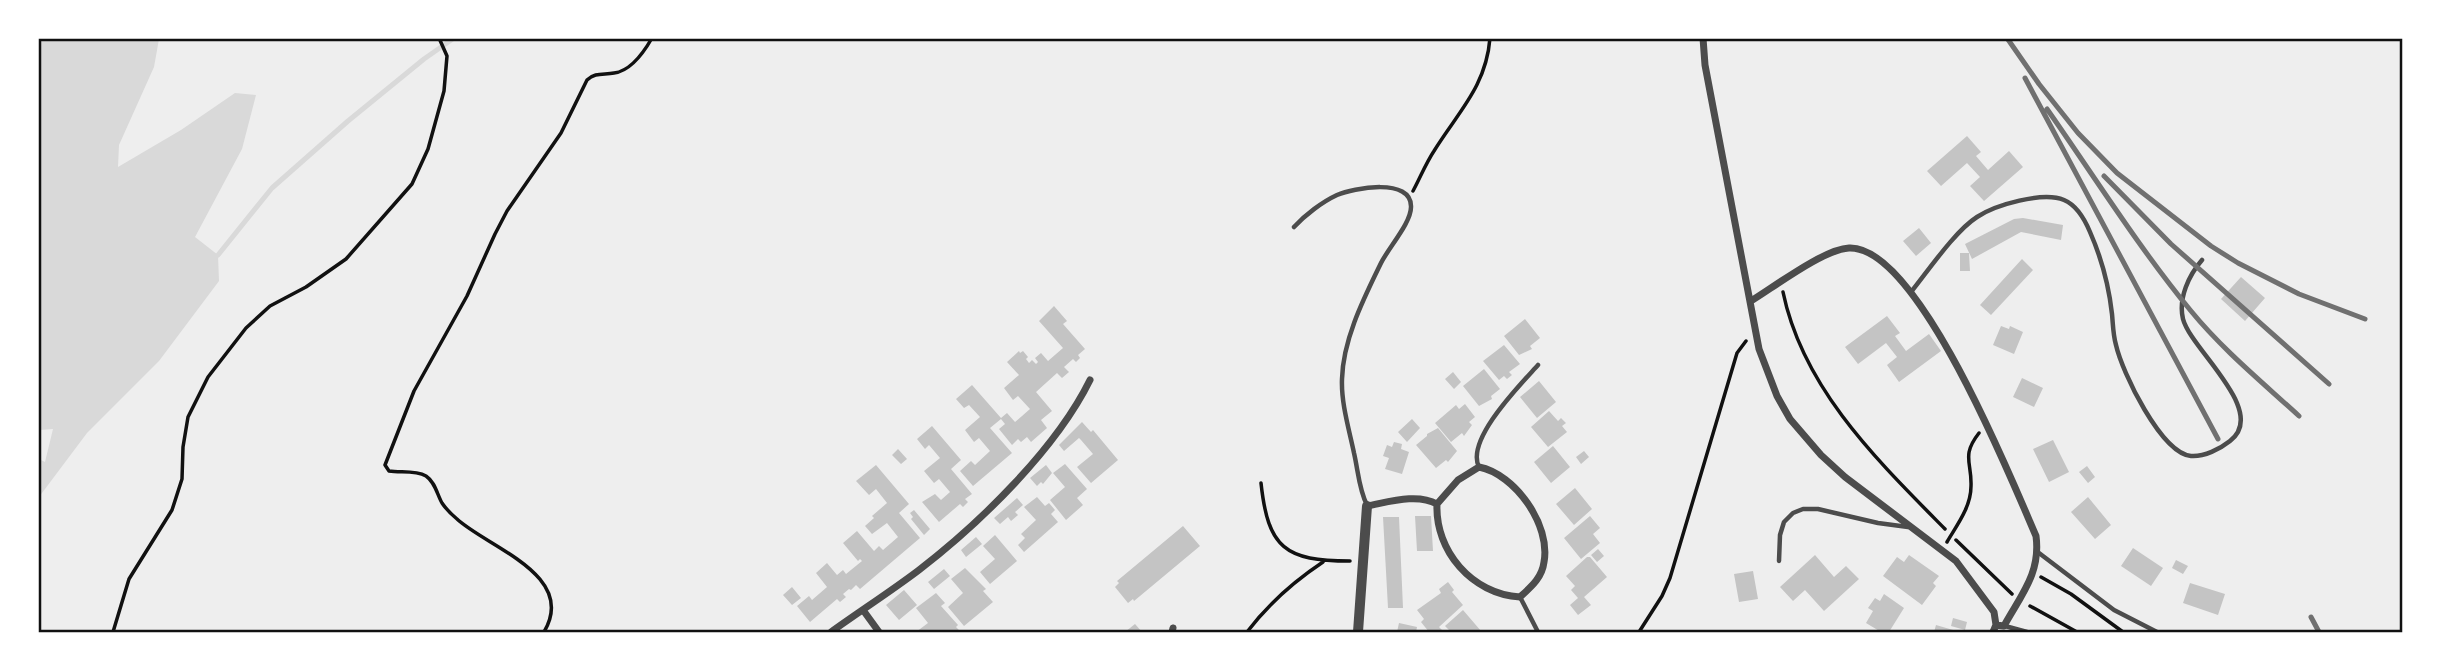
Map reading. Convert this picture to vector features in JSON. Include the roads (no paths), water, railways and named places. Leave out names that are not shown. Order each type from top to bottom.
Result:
[{"type":"street","points":[[1703,38],[1711,99],[1767,374],[1790,419],[1821,455],[1845,477],[1956,561],[1993,609],[1998,628]]},
{"type":"street","points":[[1751,301],[1781,280],[1848,248],[1861,250],[1878,258],[1910,293],[1955,361],[2036,536],[2039,553],[2034,573],[1998,628]]},
{"type":"street","points":[[831,632],[919,570],[999,498],[1061,427],[1090,380]]},
{"type":"street","points":[[1479,467],[1490,469],[1502,476],[1527,501],[1541,535],[1545,560],[1540,576],[1520,597],[1504,596],[1487,590],[1472,580],[1446,550],[1439,533],[1437,504],[1458,480],[1479,467]]},
{"type":"street","points":[[1358,632],[1367,506],[1419,499],[1437,504]]},
{"type":"street","points":[[863,610],[879,632]]},
{"type":"lane","points":[[1294,227],[1333,197],[1358,189],[1387,187],[1410,198],[1412,208],[1409,218],[1382,261],[1356,320],[1343,364],[1346,416],[1367,506]]},
{"type":"lane","points":[[1910,293],[1965,227],[1977,217],[2018,201],[2047,197],[2063,199],[2081,216],[2097,251],[2112,313],[2116,346],[2133,391],[2159,430],[2176,449],[2192,456],[2214,451],[2231,441],[2241,427],[2238,402],[2196,345],[2182,314],[2189,278],[2202,260]]},
{"type":"lane","points":[[1479,467],[1475,460],[1476,453],[1492,420],[1538,365]]},
{"type":"lane","points":[[1779,561],[1780,535],[1784,522],[1802,509],[1818,509],[1878,523],[1912,527]]},
{"type":"lane","points":[[2039,553],[2114,610],[2157,632]]},
{"type":"lane","points":[[1520,597],[1538,632]]},
{"type":"lane","points":[[1998,628],[2027,632]]},
{"type":"waterway","points":[[218,255],[272,188],[348,121],[454,38]]},
{"type":"railway","points":[[2007,38],[2078,133],[2117,173],[2211,246],[2238,263],[2299,294],[2365,319]]},
{"type":"railway","points":[[2025,78],[2218,439]]},
{"type":"railway","points":[[2047,109],[2135,237],[2191,311],[2229,352],[2299,416]]},
{"type":"railway","points":[[2104,176],[2171,244],[2329,384]]},
{"type":"railway","points":[[2311,617],[2319,632]]}]
